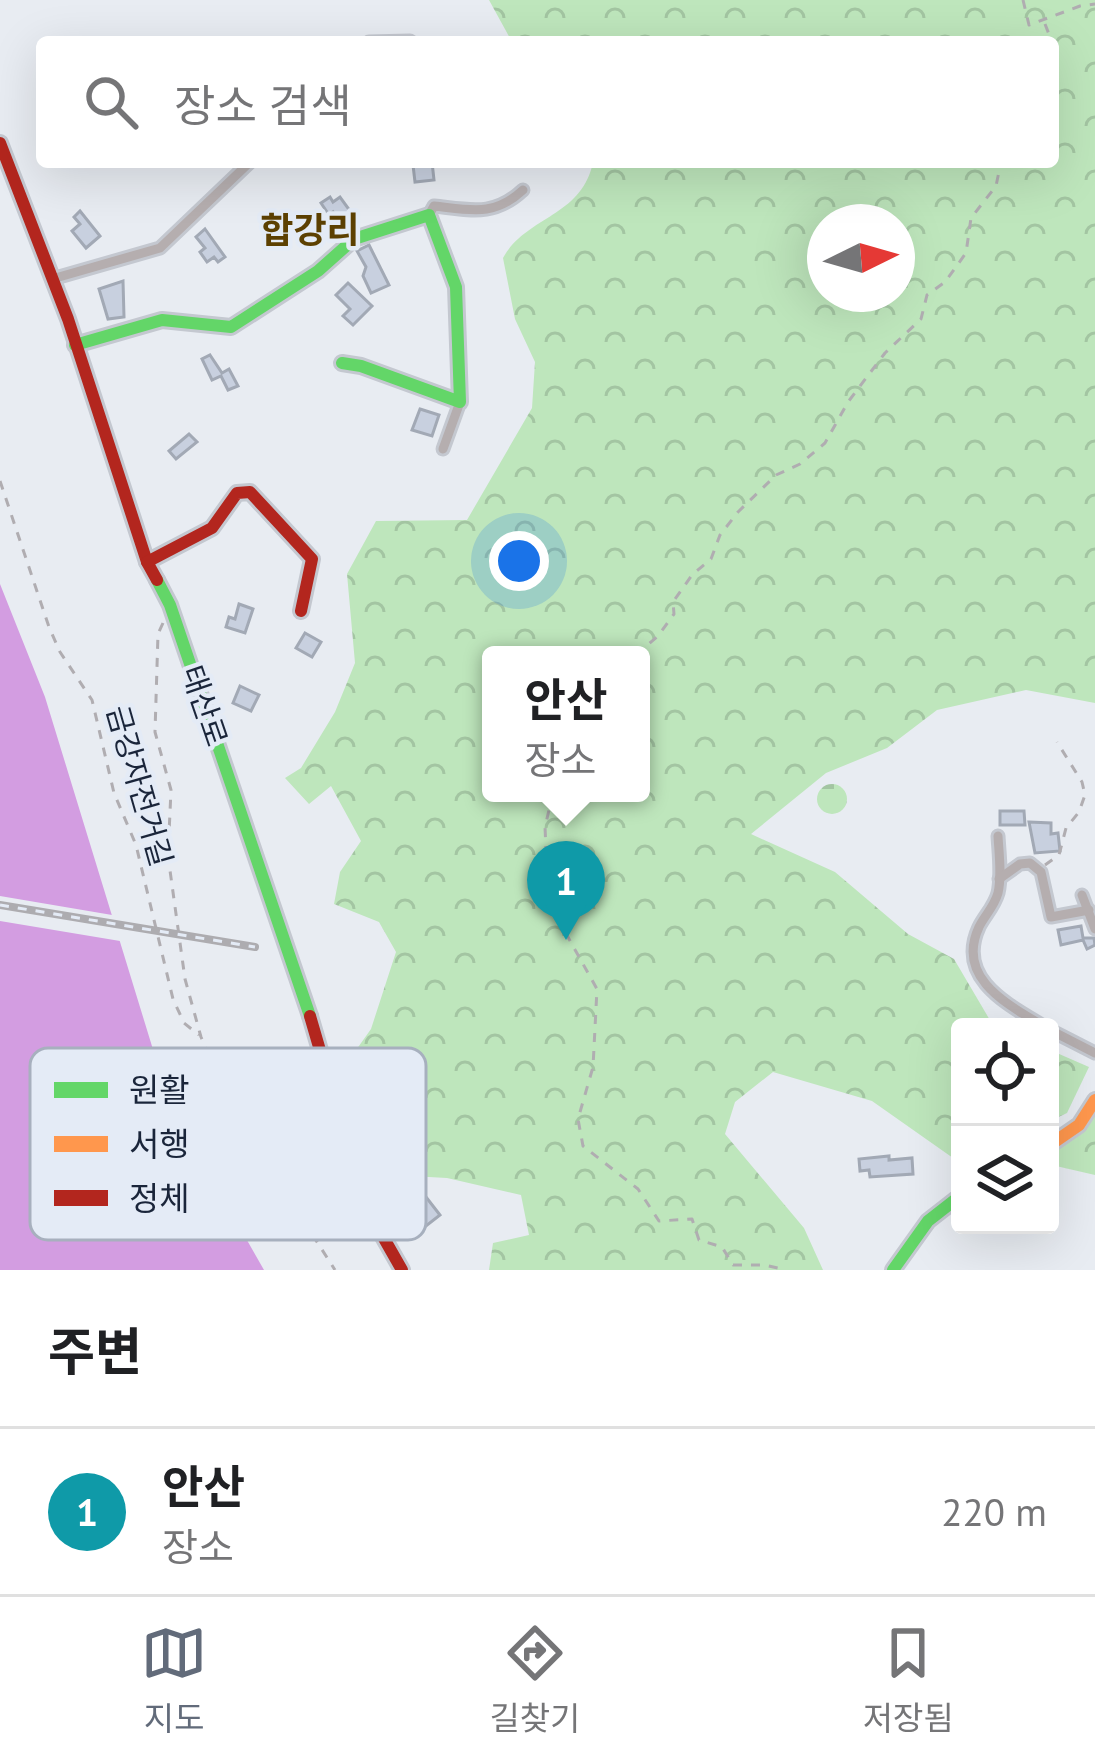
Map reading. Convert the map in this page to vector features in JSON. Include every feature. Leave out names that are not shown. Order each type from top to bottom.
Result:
[{"type":"street","name":"태산로","points":[[0,142],[52,279],[147,562],[170,605],[319,1048]]},
{"type":"street","points":[[52,279],[160,248],[244,168]]},
{"type":"street","points":[[75,345],[162,320],[232,327],[318,271],[354,239],[429,215],[434,206],[479,211],[507,205],[523,190]]},
{"type":"street","points":[[429,215],[456,287],[460,402],[443,449]]},
{"type":"street","points":[[343,363],[460,402]]},
{"type":"street","points":[[147,562],[212,528],[237,493],[250,492],[312,560],[302,610]]},
{"type":"street","points":[[998,836],[999,890],[975,944],[979,976],[993,996],[1029,1018]]},
{"type":"street","points":[[999,879],[1020,864],[1030,863],[1040,872],[1051,917],[1089,910]]},
{"type":"street","points":[[1082,895],[1095,929]]},
{"type":"street","points":[[1059,1035],[1095,1053]]},
{"type":"street","points":[[1059,1139],[1079,1125],[1095,1100]]},
{"type":"street","points":[[893,1270],[928,1221],[951,1203]]},
{"type":"street","name":"태산로","points":[[385,1240],[402,1270]]},
{"type":"path","points":[[1023,0],[1029,25],[1095,4]]},
{"type":"path","points":[[1045,22],[1050,36]]},
{"type":"path","points":[[647,646],[674,614],[673,602],[692,575],[711,559],[738,512],[776,475],[800,464],[825,443],[848,402],[885,353],[922,319],[927,295],[945,282],[966,253],[970,218],[996,186],[999,168]]},
{"type":"path","name":"금강자전거길","points":[[0,481],[49,627],[92,700],[114,793],[136,845],[172,999],[184,1023],[201,1036]]},
{"type":"path","name":"금강자전거길","points":[[170,605],[158,634],[155,732],[171,790],[168,856],[185,979],[206,1048]]},
{"type":"path","points":[[1040,872],[1048,860],[1059,855],[1066,828],[1085,795],[1057,742]]},
{"type":"path","points":[[551,802],[545,826],[547,870],[564,930],[597,989],[593,1066],[578,1119],[583,1146],[638,1189],[659,1221],[692,1220],[699,1240],[722,1247],[733,1265],[786,1270]]},
{"type":"path","name":"금강자전거길","points":[[316,1240],[335,1270]]},
{"type":"green space","points":[[489,0],[1095,0],[1095,703],[1026,690],[937,710],[887,748],[826,773],[751,834],[835,872],[908,934],[954,959],[989,1018],[951,1018],[951,1157],[872,1101],[773,1072],[735,1102],[725,1134],[804,1228],[823,1270],[489,1270],[493,1243],[529,1235],[521,1195],[426,1177],[426,1048],[358,1048],[371,1029],[396,952],[379,922],[334,904],[340,872],[361,841],[331,786],[309,804],[285,778],[301,768],[335,712],[355,663],[347,574],[376,521],[467,520],[532,408],[535,362],[515,319],[503,258],[525,233],[578,194],[591,168],[1059,168],[1059,36],[509,36]]},
{"type":"green space","points":[[832,784],[847,799],[832,814],[817,799]]},
{"type":"green space","points":[[1059,1054],[1089,1067],[1067,1113],[1059,1117]]},
{"type":"green space","points":[[1095,1111],[1095,1175],[1059,1167],[1059,1147],[1077,1136]]},
{"type":"shaded area","points":[[0,584],[45,697],[153,1048],[30,1048],[30,1240],[247,1240],[264,1270],[0,1270]]},
{"type":"pier","points":[[0,896],[118,916],[126,942],[0,921]]},
{"type":"building","points":[[413,168],[433,168],[434,180],[415,182]]},
{"type":"building","points":[[330,197],[333,202],[340,197],[353,215],[341,224],[333,212],[329,215],[321,203]]},
{"type":"building","points":[[80,211],[100,236],[86,248],[72,231],[80,224],[74,217]]},
{"type":"building","points":[[205,229],[225,257],[218,262],[214,257],[207,262],[200,252],[205,248],[196,237]]},
{"type":"building","points":[[369,245],[389,285],[371,293],[357,251]]},
{"type":"building","points":[[123,281],[124,317],[108,319],[99,289]]},
{"type":"building","points":[[348,283],[372,306],[353,325],[343,316],[350,309],[336,295]]},
{"type":"building","points":[[210,355],[222,373],[229,369],[238,386],[228,390],[221,376],[212,380],[202,359]]},
{"type":"building","points":[[420,409],[439,415],[432,436],[412,430]]},
{"type":"building","points":[[189,434],[197,442],[176,459],[169,451]]},
{"type":"building","points":[[239,604],[253,609],[245,633],[226,627],[229,617],[235,619]]},
{"type":"building","points":[[305,633],[321,642],[312,657],[296,648]]},
{"type":"building","points":[[240,686],[259,695],[251,711],[233,703]]},
{"type":"building","points":[[1000,811],[1024,811],[1025,825],[1000,825]]},
{"type":"building","points":[[1029,822],[1051,823],[1051,834],[1058,833],[1060,851],[1035,853]]},
{"type":"building","points":[[1081,926],[1083,938],[1094,938],[1095,945],[1087,949],[1083,940],[1061,945],[1058,930]]},
{"type":"building","points":[[889,1156],[889,1160],[912,1158],[913,1174],[870,1177],[869,1170],[860,1171],[859,1159]]},
{"type":"building","points":[[426,1197],[440,1215],[426,1226]]},
{"type":"railway","points":[[0,905],[255,947]]},
{"type":"traffic: fast","points":[[75,345],[162,320],[231,327],[318,271],[354,239],[429,215],[456,287],[460,402],[342,363]]},
{"type":"traffic: fast","points":[[157,580],[170,605],[310,1016]]},
{"type":"traffic: fast","points":[[893,1270],[928,1221],[951,1203]]},
{"type":"traffic: slow","points":[[1059,1139],[1079,1125],[1095,1100]]},
{"type":"traffic: jam","points":[[0,143],[68,319],[147,562],[157,580]]},
{"type":"traffic: jam","points":[[147,562],[212,528],[237,493],[250,492],[312,559],[301,611]]},
{"type":"traffic: jam","points":[[310,1016],[319,1048]]},
{"type":"traffic: jam","points":[[385,1240],[402,1270]]},
{"type":"place","name":"안산","points":[[566,940]]},
{"type":"district","name":"합강리","points":[[310,230]]}]
